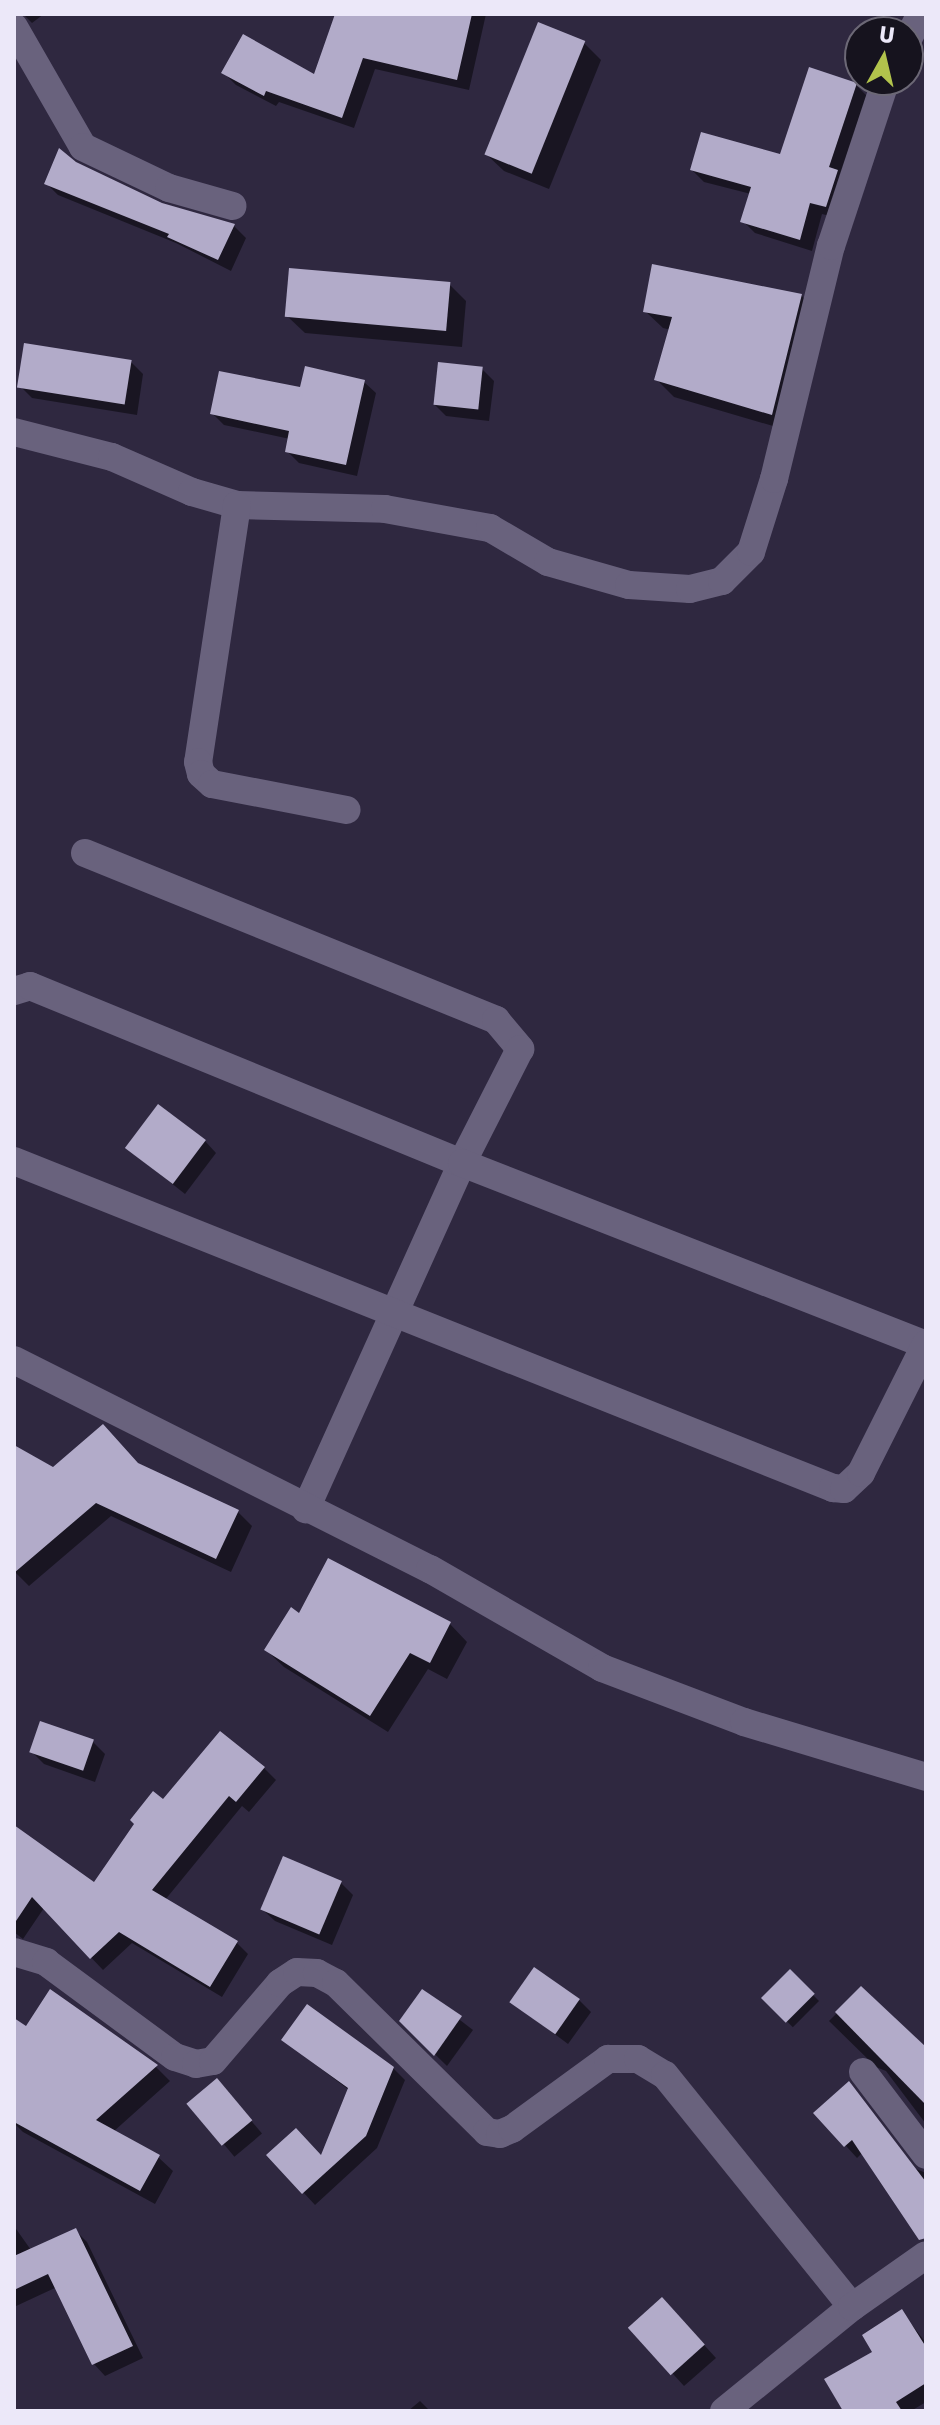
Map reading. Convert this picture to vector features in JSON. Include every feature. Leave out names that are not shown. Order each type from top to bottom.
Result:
[{"type":"street","points":[[14,27],[83,147],[169,188],[232,206]]},
{"type":"street","points":[[14,432],[112,457],[192,492],[237,505],[385,509],[490,528],[548,562],[629,585],[690,589],[722,581],[751,552],[774,479],[831,246],[881,96]]},
{"type":"street","points":[[237,505],[198,762],[201,774],[212,784],[347,810]]},
{"type":"street","points":[[85,853],[496,1020],[520,1049],[462,1163],[306,1509]]},
{"type":"street","points":[[14,991],[30,986],[462,1163],[926,1345],[861,1473],[844,1489],[833,1488],[14,1161]]},
{"type":"street","points":[[14,1360],[430,1569],[602,1668],[744,1722],[926,1777]]},
{"type":"street","points":[[14,1952],[46,1962],[175,2057],[196,2064],[213,2061],[280,1983],[297,1972],[317,1973],[336,1983],[487,2132],[500,2134],[512,2129],[608,2059],[638,2059],[665,2075],[852,2307]]},
{"type":"street","points":[[863,2072],[926,2155]]},
{"type":"street","points":[[724,2411],[852,2307],[926,2255]]},
{"type":"building","points":[[335,14],[472,14],[457,80],[363,58],[342,118],[266,91],[264,96],[221,73],[243,34],[314,74]]},
{"type":"building","points":[[538,22],[585,41],[532,174],[484,155]]},
{"type":"building","points":[[809,67],[844,79],[844,96],[853,96],[829,167],[838,170],[826,207],[810,203],[800,240],[740,222],[751,187],[690,170],[701,132],[780,154]]},
{"type":"building","points":[[59,148],[76,162],[162,203],[235,224],[218,260],[167,237],[169,234],[44,184]]},
{"type":"building","points":[[652,264],[802,294],[772,415],[654,380],[672,317],[643,312]]},
{"type":"building","points":[[289,268],[450,282],[446,331],[285,317]]},
{"type":"building","points":[[24,343],[132,360],[125,404],[17,387]]},
{"type":"building","points":[[438,362],[483,367],[478,409],[434,405]]},
{"type":"building","points":[[305,366],[365,380],[346,465],[285,452],[289,431],[210,414],[219,371],[300,387]]},
{"type":"building","points":[[158,1104],[206,1140],[173,1184],[125,1148]]},
{"type":"building","points":[[103,1424],[138,1463],[239,1510],[216,1559],[96,1503],[14,1573],[14,1445],[53,1467]]},
{"type":"building","points":[[328,1558],[451,1622],[430,1663],[410,1653],[370,1716],[264,1650],[291,1607],[299,1613]]},
{"type":"building","points":[[40,1721],[94,1740],[83,1771],[29,1752]]},
{"type":"building","points":[[220,1731],[265,1767],[236,1802],[229,1796],[152,1890],[238,1941],[210,1987],[119,1932],[90,1959],[32,1897],[14,1924],[14,1825],[94,1882],[134,1824],[130,1820],[153,1791],[163,1799]]},
{"type":"building","points":[[283,1856],[342,1881],[319,1934],[260,1909]]},
{"type":"building","points":[[534,1967],[580,1999],[555,2034],[509,2002]]},
{"type":"building","points":[[790,1969],[815,1994],[786,2023],[761,1998]]},
{"type":"building","points":[[861,1986],[926,2047],[926,2105],[835,2012]]},
{"type":"building","points":[[50,1989],[158,2065],[96,2120],[160,2155],[140,2191],[14,2122],[14,2018],[26,2026]]},
{"type":"building","points":[[422,1989],[462,2016],[434,2056],[399,2021]]},
{"type":"building","points":[[307,2004],[394,2067],[366,2136],[302,2194],[266,2155],[296,2128],[321,2155],[348,2088],[281,2040]]},
{"type":"building","points":[[217,2078],[252,2120],[222,2146],[186,2104]]},
{"type":"building","points":[[849,2081],[926,2182],[926,2238],[919,2240],[852,2140],[844,2147],[813,2113]]},
{"type":"building","points":[[76,2228],[133,2346],[92,2365],[48,2274],[14,2290],[14,2256]]},
{"type":"building","points":[[662,2297],[705,2345],[671,2375],[628,2328]]},
{"type":"building","points":[[902,2309],[926,2347],[926,2383],[896,2402],[902,2411],[843,2411],[824,2379],[872,2352],[862,2335]]}]
